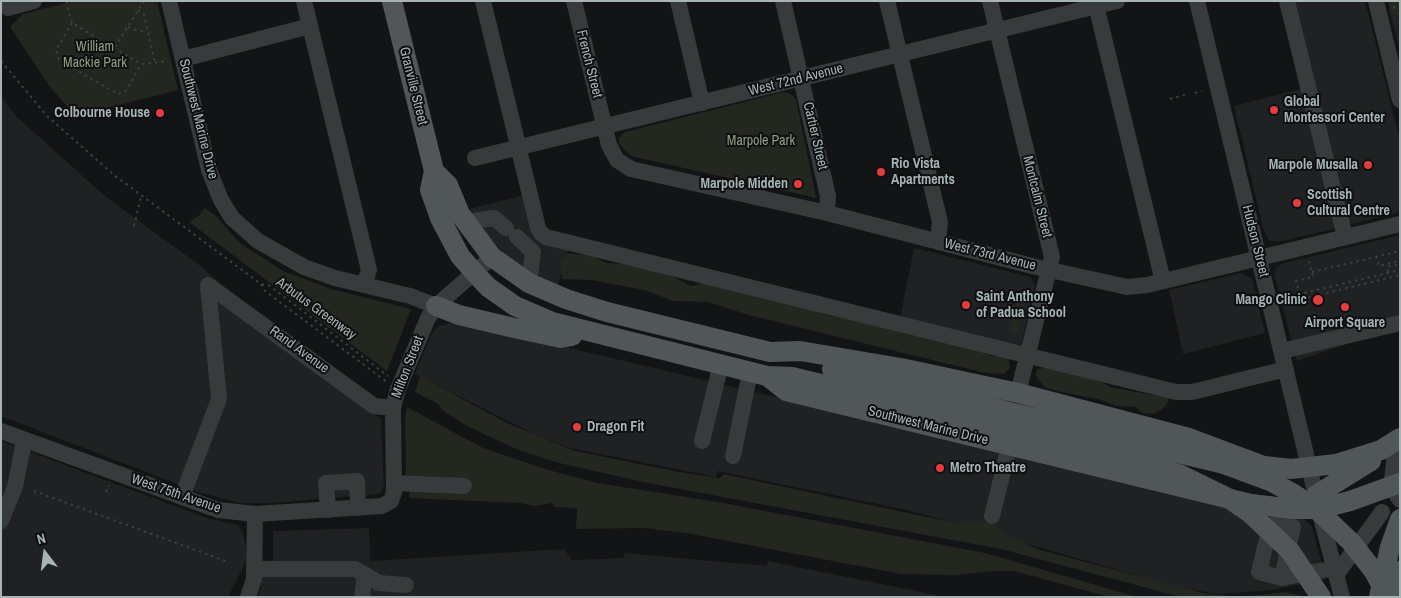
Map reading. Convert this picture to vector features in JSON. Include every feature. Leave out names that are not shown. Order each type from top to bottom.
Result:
[{"type":"main road","name":"Granville Street","points":[[392,1],[434,171],[430,190],[440,218],[460,256],[474,272]]},
{"type":"main road","name":"Granville Street","points":[[434,171],[448,185],[466,222],[492,257]]},
{"type":"main road","points":[[492,257],[529,283],[566,299],[607,312],[770,352],[796,361],[906,386],[1086,439],[1176,473],[1228,498],[1250,513],[1290,551],[1321,597]]},
{"type":"main road","name":"Southwest Marine Drive","points":[[474,272],[488,288],[515,306],[552,322],[758,374],[786,391],[1177,488],[1251,504],[1279,516],[1318,502],[1350,501],[1397,490]]},
{"type":"main road","points":[[436,306],[459,315],[561,338],[592,333]]},
{"type":"main road","points":[[770,352],[809,352],[901,368],[1018,393],[1189,438],[1264,466],[1291,468],[1336,464],[1394,442]]},
{"type":"main road","points":[[758,374],[801,379],[1086,439],[1224,464],[1270,481],[1314,508],[1352,542],[1373,570],[1388,597]]},
{"type":"main road","points":[[1318,502],[1394,442]]},
{"type":"main road","points":[[1379,597],[1390,547],[1391,515]]},
{"type":"main road","points":[[1395,597],[1400,571]]},
{"type":"street","points":[[8,8],[34,1]]},
{"type":"street","name":"Southwest Marine Drive","points":[[169,1],[175,60],[211,176],[221,200],[232,218],[249,234],[282,256],[317,272],[410,296],[436,306]]},
{"type":"street","points":[[304,1],[368,270],[364,284]]},
{"type":"street","points":[[483,1],[538,228],[546,237],[1176,392],[1192,392],[1286,369]]},
{"type":"street","name":"French Street","points":[[574,1],[604,127]]},
{"type":"street","points":[[678,1],[702,103]]},
{"type":"street","name":"Cartier Street","points":[[782,1],[802,79],[829,203],[827,213]]},
{"type":"street","points":[[887,1],[940,222],[938,242]]},
{"type":"street","name":"Montcalm Street","points":[[990,1],[1052,256],[1018,393]]},
{"type":"street","name":"West 72nd Avenue","points":[[475,158],[802,79],[900,53],[997,31],[1096,4],[1117,1]]},
{"type":"street","name":"Hudson Street","points":[[1197,1],[1342,597]]},
{"type":"street","points":[[1287,1],[1345,237]]},
{"type":"street","points":[[1376,1],[1400,100]]},
{"type":"street","points":[[1096,4],[1163,281]]},
{"type":"street","points":[[175,60],[310,26]]},
{"type":"street","name":"West 73rd Avenue","points":[[604,127],[613,154],[617,160],[631,169],[827,213],[1049,270],[1127,287],[1163,281],[1400,224]]},
{"type":"street","points":[[466,222],[494,218],[533,252],[529,283]]},
{"type":"street","name":"Milton Street","points":[[388,503],[393,497],[395,483],[393,408],[398,388],[428,318],[436,306],[492,257]]},
{"type":"street","name":"Rand Avenue","points":[[182,497],[219,399],[208,285],[374,406],[393,408]]},
{"type":"street","points":[[1282,351],[1400,323]]},
{"type":"street","points":[[702,441],[721,364]]},
{"type":"street","points":[[733,456],[758,374]]},
{"type":"street","name":"West 75th Avenue","points":[[1,431],[218,510],[255,514],[358,508],[388,503]]},
{"type":"street","points":[[1177,488],[1189,438]]},
{"type":"street","points":[[1,521],[15,487],[24,440]]},
{"type":"street","points":[[1394,442],[1397,490]]},
{"type":"street","points":[[992,516],[1009,446]]},
{"type":"street","points":[[328,510],[326,482],[357,481],[358,508]]},
{"type":"street","points":[[395,483],[464,486]]},
{"type":"street","points":[[1350,501],[1391,515],[1400,514]]},
{"type":"street","points":[[248,597],[258,576],[255,514]]},
{"type":"street","points":[[1282,578],[1293,527],[1279,516],[1270,527],[1259,572],[1282,578],[1335,572],[1391,515]]},
{"type":"street","points":[[258,576],[355,569],[379,583],[406,585]]},
{"type":"street","points":[[362,597],[364,575]]},
{"type":"path","points":[[66,1],[72,23],[141,64],[155,64],[175,60]]},
{"type":"path","points":[[115,47],[144,1]]},
{"type":"path","points":[[1393,8],[1400,5]]},
{"type":"path","points":[[138,10],[144,15],[155,64]]},
{"type":"path","points":[[72,23],[56,50],[59,60],[118,94],[126,92],[141,64]]},
{"type":"path","points":[[128,27],[139,31],[147,31]]},
{"type":"path","points":[[1,61],[26,93],[67,135],[141,196],[261,284]]},
{"type":"path","points":[[1195,93],[1202,91]]},
{"type":"path","points":[[1170,98],[1188,94]]},
{"type":"path","points":[[134,226],[141,196]]},
{"type":"path","points":[[1312,272],[1400,251]]},
{"type":"path","points":[[1376,256],[1379,266],[1400,263]]},
{"type":"path","points":[[1308,259],[1313,277],[1296,281],[1300,294],[1400,270]]},
{"type":"path","points":[[1388,272],[1387,267],[1400,263]]},
{"type":"path","points":[[1305,293],[1306,298],[1400,274]]},
{"type":"path","name":"Arbutus Greenway","points":[[261,284],[270,286],[388,376]]},
{"type":"path","name":"Arbutus Greenway","points":[[261,284],[265,291],[385,381]]},
{"type":"path","points":[[106,492],[109,485]]},
{"type":"path","points":[[34,491],[228,562]]},
{"type":"shaded area","points":[[1287,1],[1365,1],[1400,140],[1400,212],[1348,225],[1336,220],[1334,229],[1277,242],[1269,240],[1264,231],[1234,106],[1308,87]]},
{"type":"shaded area","points":[[1400,14],[1400,51],[1391,16]]},
{"type":"shaded area","points":[[1,97],[17,117],[106,197],[202,267],[220,284],[220,299],[381,419],[384,486],[380,494],[272,503],[240,503],[198,492],[1,416]]},
{"type":"shaded area","points":[[530,194],[538,228],[570,243],[558,285],[526,270],[507,257],[485,233],[469,209]]},
{"type":"shaded area","points":[[1400,235],[1400,326],[1297,361],[1274,274],[1277,267],[1284,263]]},
{"type":"shaded area","name":"Saint Anthony of Padua School","points":[[914,248],[1031,277],[1035,286],[1021,345],[899,323]]},
{"type":"shaded area","points":[[1241,273],[1252,278],[1265,333],[1183,354],[1169,290]]},
{"type":"shaded area","points":[[456,321],[932,434],[1304,519],[1312,527],[1326,579],[1271,590],[1219,594],[1181,588],[912,511],[717,471],[716,477],[570,448],[536,435],[415,374],[432,333],[439,326]]},
{"type":"shaded area","points":[[1,441],[207,518],[238,525],[243,533],[246,561],[228,597],[1,597]]},
{"type":"shaded area","points":[[369,528],[370,561],[564,549],[572,560],[623,558],[625,553],[767,566],[768,561],[946,597],[258,597],[261,588],[262,559],[273,563],[273,531]]},
{"type":"green space","name":"William Mackie Park","points":[[75,1],[157,1],[178,90],[76,116],[50,87],[10,27],[23,14]]},
{"type":"green space","points":[[1388,1],[1400,1],[1400,14],[1391,16]]},
{"type":"green space","name":"Marpole Park","points":[[784,92],[791,94],[796,99],[816,198],[631,156],[619,144],[619,138],[625,132]]},
{"type":"green space","points":[[204,208],[214,214],[240,243],[283,271],[331,289],[411,309],[387,371],[189,222],[200,215]]},
{"type":"green space","points":[[568,253],[592,256],[606,263],[626,264],[670,275],[691,286],[704,283],[811,307],[831,316],[874,322],[909,335],[966,345],[991,356],[1002,354],[1008,356],[1010,368],[1003,374],[985,373],[749,315],[708,302],[673,301],[645,290],[591,280],[562,279],[560,261]]},
{"type":"green space","points":[[1018,298],[1026,300],[1017,335],[1009,333]]},
{"type":"green space","points":[[1047,367],[1100,381],[1110,387],[1158,396],[1163,395],[1168,397],[1169,401],[1163,409],[1153,414],[1142,413],[1136,407],[1117,406],[1098,399],[1046,388],[1035,375],[1038,369]]},
{"type":"green space","points":[[420,376],[507,423],[575,451],[679,472],[720,478],[723,474],[960,524],[975,520],[995,525],[1007,536],[1040,550],[1203,593],[1238,597],[1181,597],[1001,549],[643,482],[555,462],[516,449],[467,426],[442,410],[438,404],[415,392]]},
{"type":"green space","points":[[407,407],[483,448],[545,469],[597,483],[718,502],[985,553],[1137,597],[1109,597],[1014,571],[955,575],[901,574],[686,533],[644,528],[576,529],[577,508],[554,507],[553,503],[534,506],[521,503],[409,498],[410,490],[406,477],[405,418]]},
{"type":"green space","points":[[1286,592],[1302,596],[1239,597]]},
{"type":"place","name":"Global Montessori Center","points":[[1274,110]]},
{"type":"place","name":"Colbourne House","points":[[160,113]]},
{"type":"place","name":"Marpole Musalla","points":[[1368,165]]},
{"type":"place","name":"Rio Vista Apartments","points":[[881,172]]},
{"type":"place","name":"Marpole Midden","points":[[798,184]]},
{"type":"place","name":"Scottish Cultural Centre","points":[[1297,203]]},
{"type":"place","name":"Mango Clinic","points":[[1318,300]]},
{"type":"place","name":"Saint Anthony of Padua School","points":[[966,305]]},
{"type":"place","name":"Airport Square","points":[[1345,307]]},
{"type":"place","name":"Dragon Fit","points":[[577,427]]},
{"type":"place","name":"Metro Theatre","points":[[940,468]]}]
